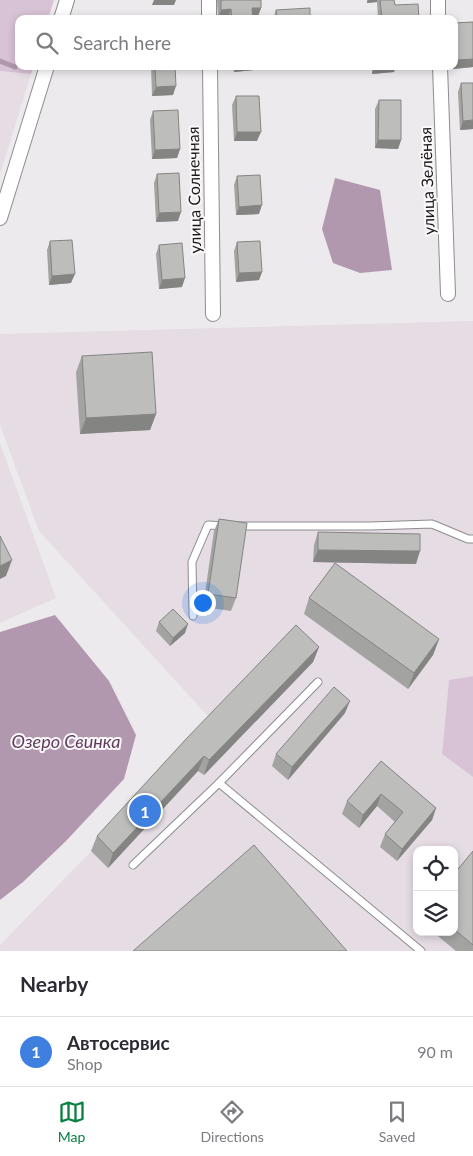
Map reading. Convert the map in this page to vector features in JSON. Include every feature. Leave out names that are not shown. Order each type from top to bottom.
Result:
[{"type":"street","points":[[62,15],[67,0]]},
{"type":"street","points":[[209,0],[210,15]]},
{"type":"street","points":[[438,0],[438,15]]},
{"type":"street","points":[[0,218],[46,70]]},
{"type":"street","name":"улица Солнечная","points":[[210,70],[213,314]]},
{"type":"street","name":"улица Зелёная","points":[[440,70],[448,294]]},
{"type":"lane","points":[[193,616],[192,562],[208,526],[432,524],[468,539],[473,539]]},
{"type":"lane","points":[[133,865],[219,783],[318,682]]},
{"type":"lane","points":[[219,783],[421,951]]},
{"type":"shaded area","points":[[0,0],[54,0],[49,15],[15,15],[15,70],[32,70],[31,74],[0,71]]},
{"type":"shaded area","points":[[0,71],[31,74],[0,174]]},
{"type":"shaded area","points":[[473,321],[473,676],[449,680],[442,754],[473,777],[473,951],[0,951],[0,945],[215,724],[39,531],[0,425],[0,334]]},
{"type":"shaded area","points":[[0,443],[56,598],[0,623]]},
{"type":"shaded area","points":[[473,676],[473,777],[442,754],[449,680]]},
{"type":"water","points":[[335,178],[380,190],[392,270],[360,273],[333,263],[322,229]]},
{"type":"water","name":"Озеро Свинка","points":[[55,615],[109,681],[136,735],[124,779],[65,842],[23,882],[0,900],[0,632]]},
{"type":"building","points":[[221,0],[261,0],[261,8],[252,8],[253,15],[232,15],[231,9],[221,10]]},
{"type":"building","points":[[380,0],[394,0],[395,5],[418,4],[419,15],[382,15]]},
{"type":"building","points":[[310,8],[310,15],[277,15],[276,10]]},
{"type":"building","points":[[473,22],[473,59],[458,60],[458,23]]},
{"type":"building","points":[[155,70],[175,70],[176,86],[156,87]]},
{"type":"building","points":[[461,83],[473,83],[473,120],[463,121]]},
{"type":"building","points":[[236,96],[259,96],[261,132],[237,132]]},
{"type":"building","points":[[379,100],[401,100],[401,140],[378,140]]},
{"type":"building","points":[[178,110],[180,149],[155,150],[153,111]]},
{"type":"building","points":[[179,173],[181,212],[159,213],[157,174]]},
{"type":"building","points":[[260,175],[262,205],[239,207],[237,176]]},
{"type":"building","points":[[72,240],[75,274],[52,276],[50,241]]},
{"type":"building","points":[[260,241],[262,272],[239,273],[237,242]]},
{"type":"building","points":[[182,243],[185,278],[162,280],[159,245]]},
{"type":"building","points":[[152,352],[156,414],[86,418],[82,356]]},
{"type":"building","points":[[219,519],[247,523],[236,598],[208,594]]},
{"type":"building","points":[[318,532],[420,534],[420,551],[318,550]]},
{"type":"building","points":[[0,536],[12,560],[0,566]]},
{"type":"building","points":[[335,563],[439,639],[414,673],[309,598]]},
{"type":"building","points":[[173,609],[188,624],[173,638],[159,622]]},
{"type":"building","points":[[296,625],[319,647],[209,760],[204,756],[113,853],[97,836],[187,738]]},
{"type":"building","points":[[334,687],[350,701],[292,767],[276,754]]},
{"type":"building","points":[[381,761],[436,808],[402,849],[385,834],[403,812],[381,794],[363,815],[347,801]]},
{"type":"building","points":[[254,845],[347,951],[133,951]]},
{"type":"building","points":[[473,851],[473,945],[458,932],[458,869]]},
{"type":"waterway","points":[[0,61],[15,67]]},
{"type":"place","name":"Автосервис","points":[[145,811]]}]
